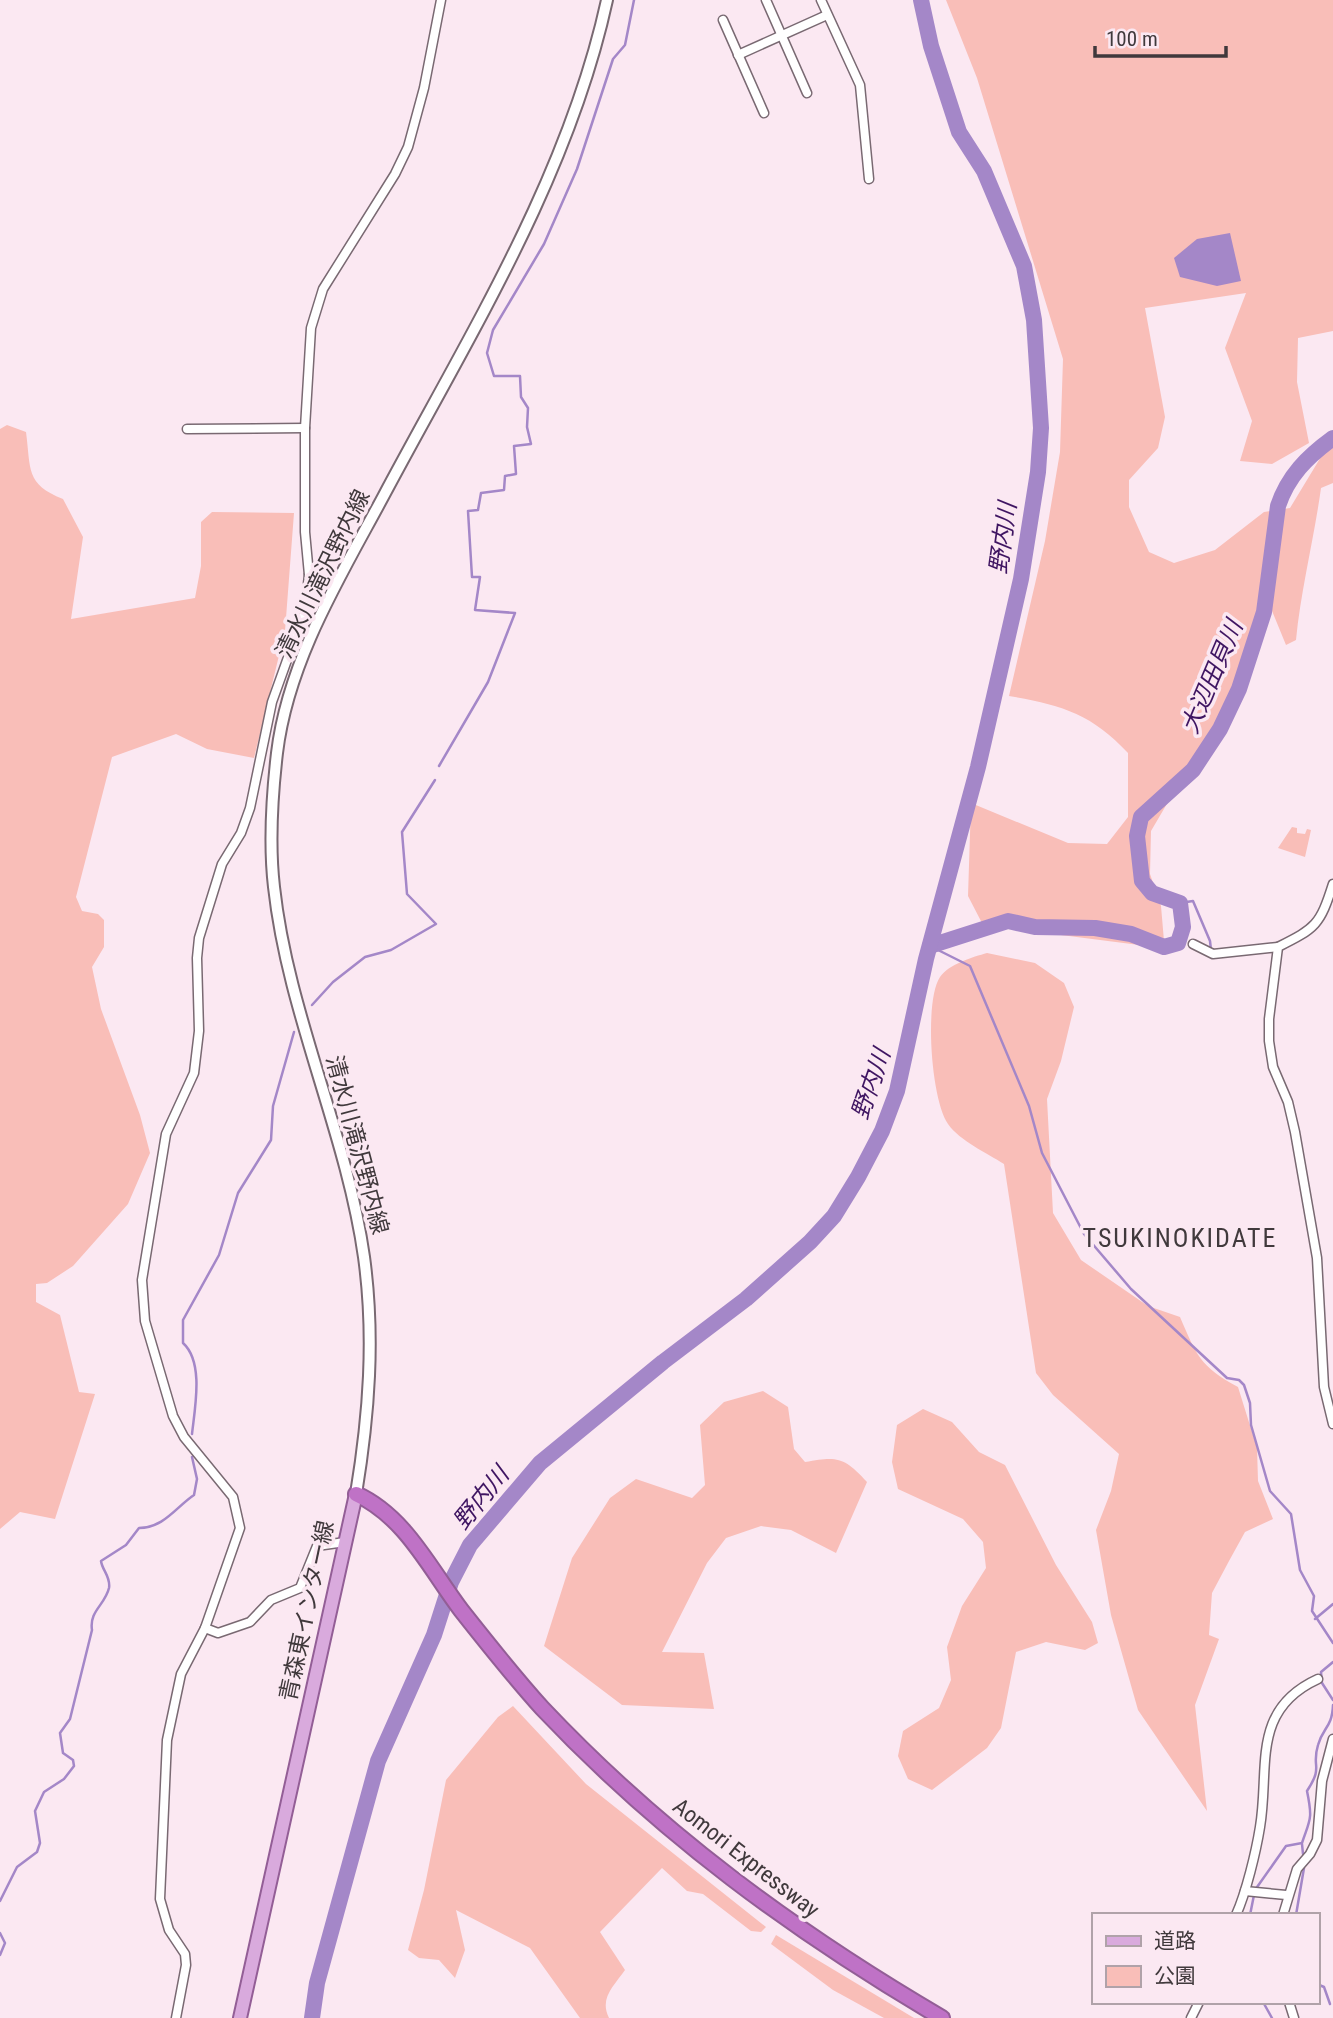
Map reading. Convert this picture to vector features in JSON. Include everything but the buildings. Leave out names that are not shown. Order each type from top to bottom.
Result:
[{"type":"highway","name":"Aomori Expressway","points":[[356,1494],[386,1511],[518,1680],[543,1708],[657,1819],[723,1874],[798,1929],[942,2018]]},
{"type":"main road","name":"清水川滝沢野内線","points":[[356,1494],[365,1440],[370,1372],[370,1314],[363,1256],[341,1155],[299,1010],[282,938],[272,849],[277,751],[286,708],[317,625],[336,584],[524,232],[566,142],[597,46],[607,0]]},
{"type":"main road","name":"青森東インター線","points":[[240,2018],[356,1494]]},
{"type":"street","points":[[766,0],[807,93]]},
{"type":"street","points":[[821,0],[860,85],[869,179]]},
{"type":"street","points":[[176,2018],[186,1965],[185,1954],[169,1930],[160,1899],[167,1740],[181,1674],[205,1628],[240,1528],[239,1516],[225,1484],[184,1437],[173,1416],[145,1321],[142,1280],[166,1134],[194,1073],[199,1031],[197,958],[200,938],[222,864],[241,833],[250,808],[272,702],[305,610],[309,575],[305,532],[305,428],[311,328],[323,289],[395,174],[408,147],[444,1]]},
{"type":"street","points":[[738,55],[827,15]]},
{"type":"street","points":[[723,20],[764,113]]},
{"type":"street","points":[[187,429],[305,428]]},
{"type":"street","points":[[309,575],[336,584]]},
{"type":"street","points":[[1194,944],[1213,954],[1278,947],[1312,930],[1326,906],[1333,884]]},
{"type":"street","points":[[1278,947],[1269,1041],[1273,1067],[1288,1102],[1295,1132],[1317,1258],[1323,1374],[1333,1424]]},
{"type":"street","points":[[205,1628],[218,1633],[250,1622],[271,1601],[300,1588],[317,1546],[345,1542]]},
{"type":"street","points":[[1237,1913],[1253,1892],[1263,1765],[1270,1729],[1282,1705],[1297,1688],[1318,1679]]},
{"type":"street","points":[[1283,1913],[1286,1895],[1297,1868],[1317,1840],[1322,1781],[1333,1739]]},
{"type":"street","points":[[1253,1892],[1286,1895]]},
{"type":"green space","points":[[946,0],[1333,0],[1333,331],[1298,338],[1297,382],[1309,443],[1272,464],[1240,461],[1252,421],[1225,348],[1246,293],[1145,308],[1165,417],[1158,448],[1129,480],[1129,507],[1149,552],[1174,563],[1215,550],[1264,512],[1290,508],[1333,437],[1333,483],[1321,488],[1296,640],[1286,645],[1261,584],[1254,636],[1231,710],[1178,785],[1151,831],[1150,874],[1161,906],[1164,941],[1147,946],[983,925],[968,896],[971,803],[1068,843],[1107,844],[1128,817],[1128,753],[1101,728],[1074,713],[1009,696],[1045,541],[1060,452],[1063,359],[977,78]]},
{"type":"green space","points":[[7,425],[26,432],[32,474],[42,487],[63,499],[83,537],[71,619],[195,598],[201,566],[201,522],[212,512],[294,513],[285,631],[254,758],[207,749],[176,734],[112,757],[76,897],[82,911],[98,914],[104,920],[104,947],[92,967],[101,1009],[140,1115],[150,1153],[128,1204],[73,1266],[47,1283],[36,1284],[36,1302],[60,1315],[79,1392],[95,1394],[55,1519],[20,1512],[0,1529],[0,429]]},
{"type":"green space","points":[[1292,827],[1297,828],[1297,833],[1305,834],[1307,829],[1311,830],[1305,857],[1278,848]]},
{"type":"green space","points":[[987,953],[1035,963],[1064,983],[1074,1007],[1061,1061],[1047,1099],[1053,1213],[1081,1260],[1148,1306],[1180,1317],[1190,1341],[1207,1366],[1238,1387],[1257,1448],[1258,1481],[1273,1519],[1245,1532],[1212,1593],[1209,1635],[1219,1639],[1195,1705],[1207,1811],[1138,1710],[1111,1615],[1096,1530],[1111,1491],[1119,1454],[1053,1395],[1036,1373],[1004,1164],[953,1130],[942,1112],[937,1094],[931,1028],[935,989],[940,977],[949,968]]},
{"type":"green space","points":[[763,1391],[788,1407],[794,1449],[805,1462],[840,1460],[852,1467],[867,1482],[836,1553],[791,1530],[761,1526],[726,1538],[707,1563],[662,1652],[704,1653],[714,1709],[622,1705],[544,1646],[572,1558],[610,1498],[636,1479],[692,1498],[705,1485],[700,1425],[724,1402]]},
{"type":"green space","points":[[923,1409],[952,1422],[979,1452],[1005,1465],[1056,1565],[1092,1622],[1098,1643],[1085,1650],[1046,1642],[1016,1652],[1001,1728],[987,1748],[932,1790],[908,1779],[898,1756],[903,1731],[939,1708],[951,1680],[947,1647],[962,1606],[986,1568],[983,1542],[963,1519],[898,1489],[892,1462],[897,1425]]},
{"type":"green space","points":[[513,1706],[586,1784],[766,1927],[761,1932],[751,1931],[703,1894],[687,1891],[662,1868],[600,1932],[625,1970],[607,1998],[606,2011],[609,2018],[580,2018],[530,1948],[456,1910],[465,1950],[455,1978],[439,1960],[419,1958],[408,1950],[424,1890],[446,1780],[498,1717]]},
{"type":"green space","points":[[776,1935],[914,2018],[884,2018],[833,1990],[771,1944]]},
{"type":"shaded area","points":[[1230,233],[1241,281],[1217,286],[1180,277],[1174,258],[1197,239]]},
{"type":"waterway","points":[[439,766],[488,682],[515,613],[475,610],[480,577],[472,577],[468,511],[478,510],[481,493],[504,490],[505,476],[516,474],[514,446],[531,444],[527,427],[528,408],[521,397],[520,376],[494,376],[487,353],[493,330],[544,244],[577,169],[613,59],[625,45],[634,0]]},
{"type":"waterway","name":"野内川","points":[[312,2018],[317,1983],[378,1761],[434,1635],[451,1582],[470,1545],[540,1463],[663,1362],[746,1299],[810,1242],[834,1216],[858,1177],[882,1131],[897,1091],[926,959],[978,767],[1021,579],[1038,472],[1041,428],[1034,320],[1024,266],[984,171],[959,132],[931,46],[921,0]]},
{"type":"waterway","name":"大辺田貝川","points":[[930,946],[1008,921],[1035,927],[1095,928],[1131,934],[1164,947],[1178,943],[1183,927],[1180,903],[1152,893],[1142,881],[1137,836],[1141,817],[1193,770],[1220,729],[1239,689],[1264,612],[1278,506],[1282,495],[1300,468],[1333,438]]},
{"type":"waterway","points":[[312,1005],[333,982],[365,957],[391,950],[436,924],[407,894],[402,832],[435,780]]},
{"type":"waterway","points":[[1180,903],[1193,901],[1210,941],[1211,950]]},
{"type":"waterway","points":[[930,946],[970,966],[1029,1106],[1042,1153],[1084,1234],[1131,1289],[1227,1378],[1239,1380],[1244,1385],[1250,1403],[1251,1425],[1270,1491],[1291,1514],[1300,1570],[1314,1596],[1312,1611],[1333,1643]]},
{"type":"waterway","points":[[192,1434],[196,1373],[190,1351],[183,1343],[183,1320],[219,1255],[238,1193],[271,1140],[273,1106],[294,1032]]},
{"type":"waterway","points":[[0,1901],[17,1867],[37,1852],[40,1843],[35,1811],[44,1792],[64,1779],[74,1766],[73,1760],[63,1753],[60,1733],[70,1719],[93,1618],[109,1588],[109,1580],[101,1561],[126,1545],[139,1528],[163,1521],[194,1495],[197,1479],[192,1457]]},
{"type":"waterway","points":[[1315,1619],[1333,1604]]},
{"type":"waterway","points":[[1333,1662],[1321,1672],[1322,1683],[1333,1700]]},
{"type":"waterway","points":[[1250,1913],[1255,1890],[1286,1846],[1302,1843],[1310,1819],[1307,1791],[1315,1776],[1318,1745],[1331,1718],[1333,1705]]},
{"type":"waterway","points":[[1302,1844],[1303,1854]]},
{"type":"waterway","points":[[1296,1913],[1304,1868]]},
{"type":"waterway","points":[[0,1933],[5,1943],[0,1955]]},
{"type":"waterway","points":[[1319,1985],[1324,1987],[1330,2004]]},
{"type":"waterway","points":[[1264,2004],[1272,2018]]},
{"type":"district","name":"TSUKINOKIDATE","points":[[1180,1238]]}]
